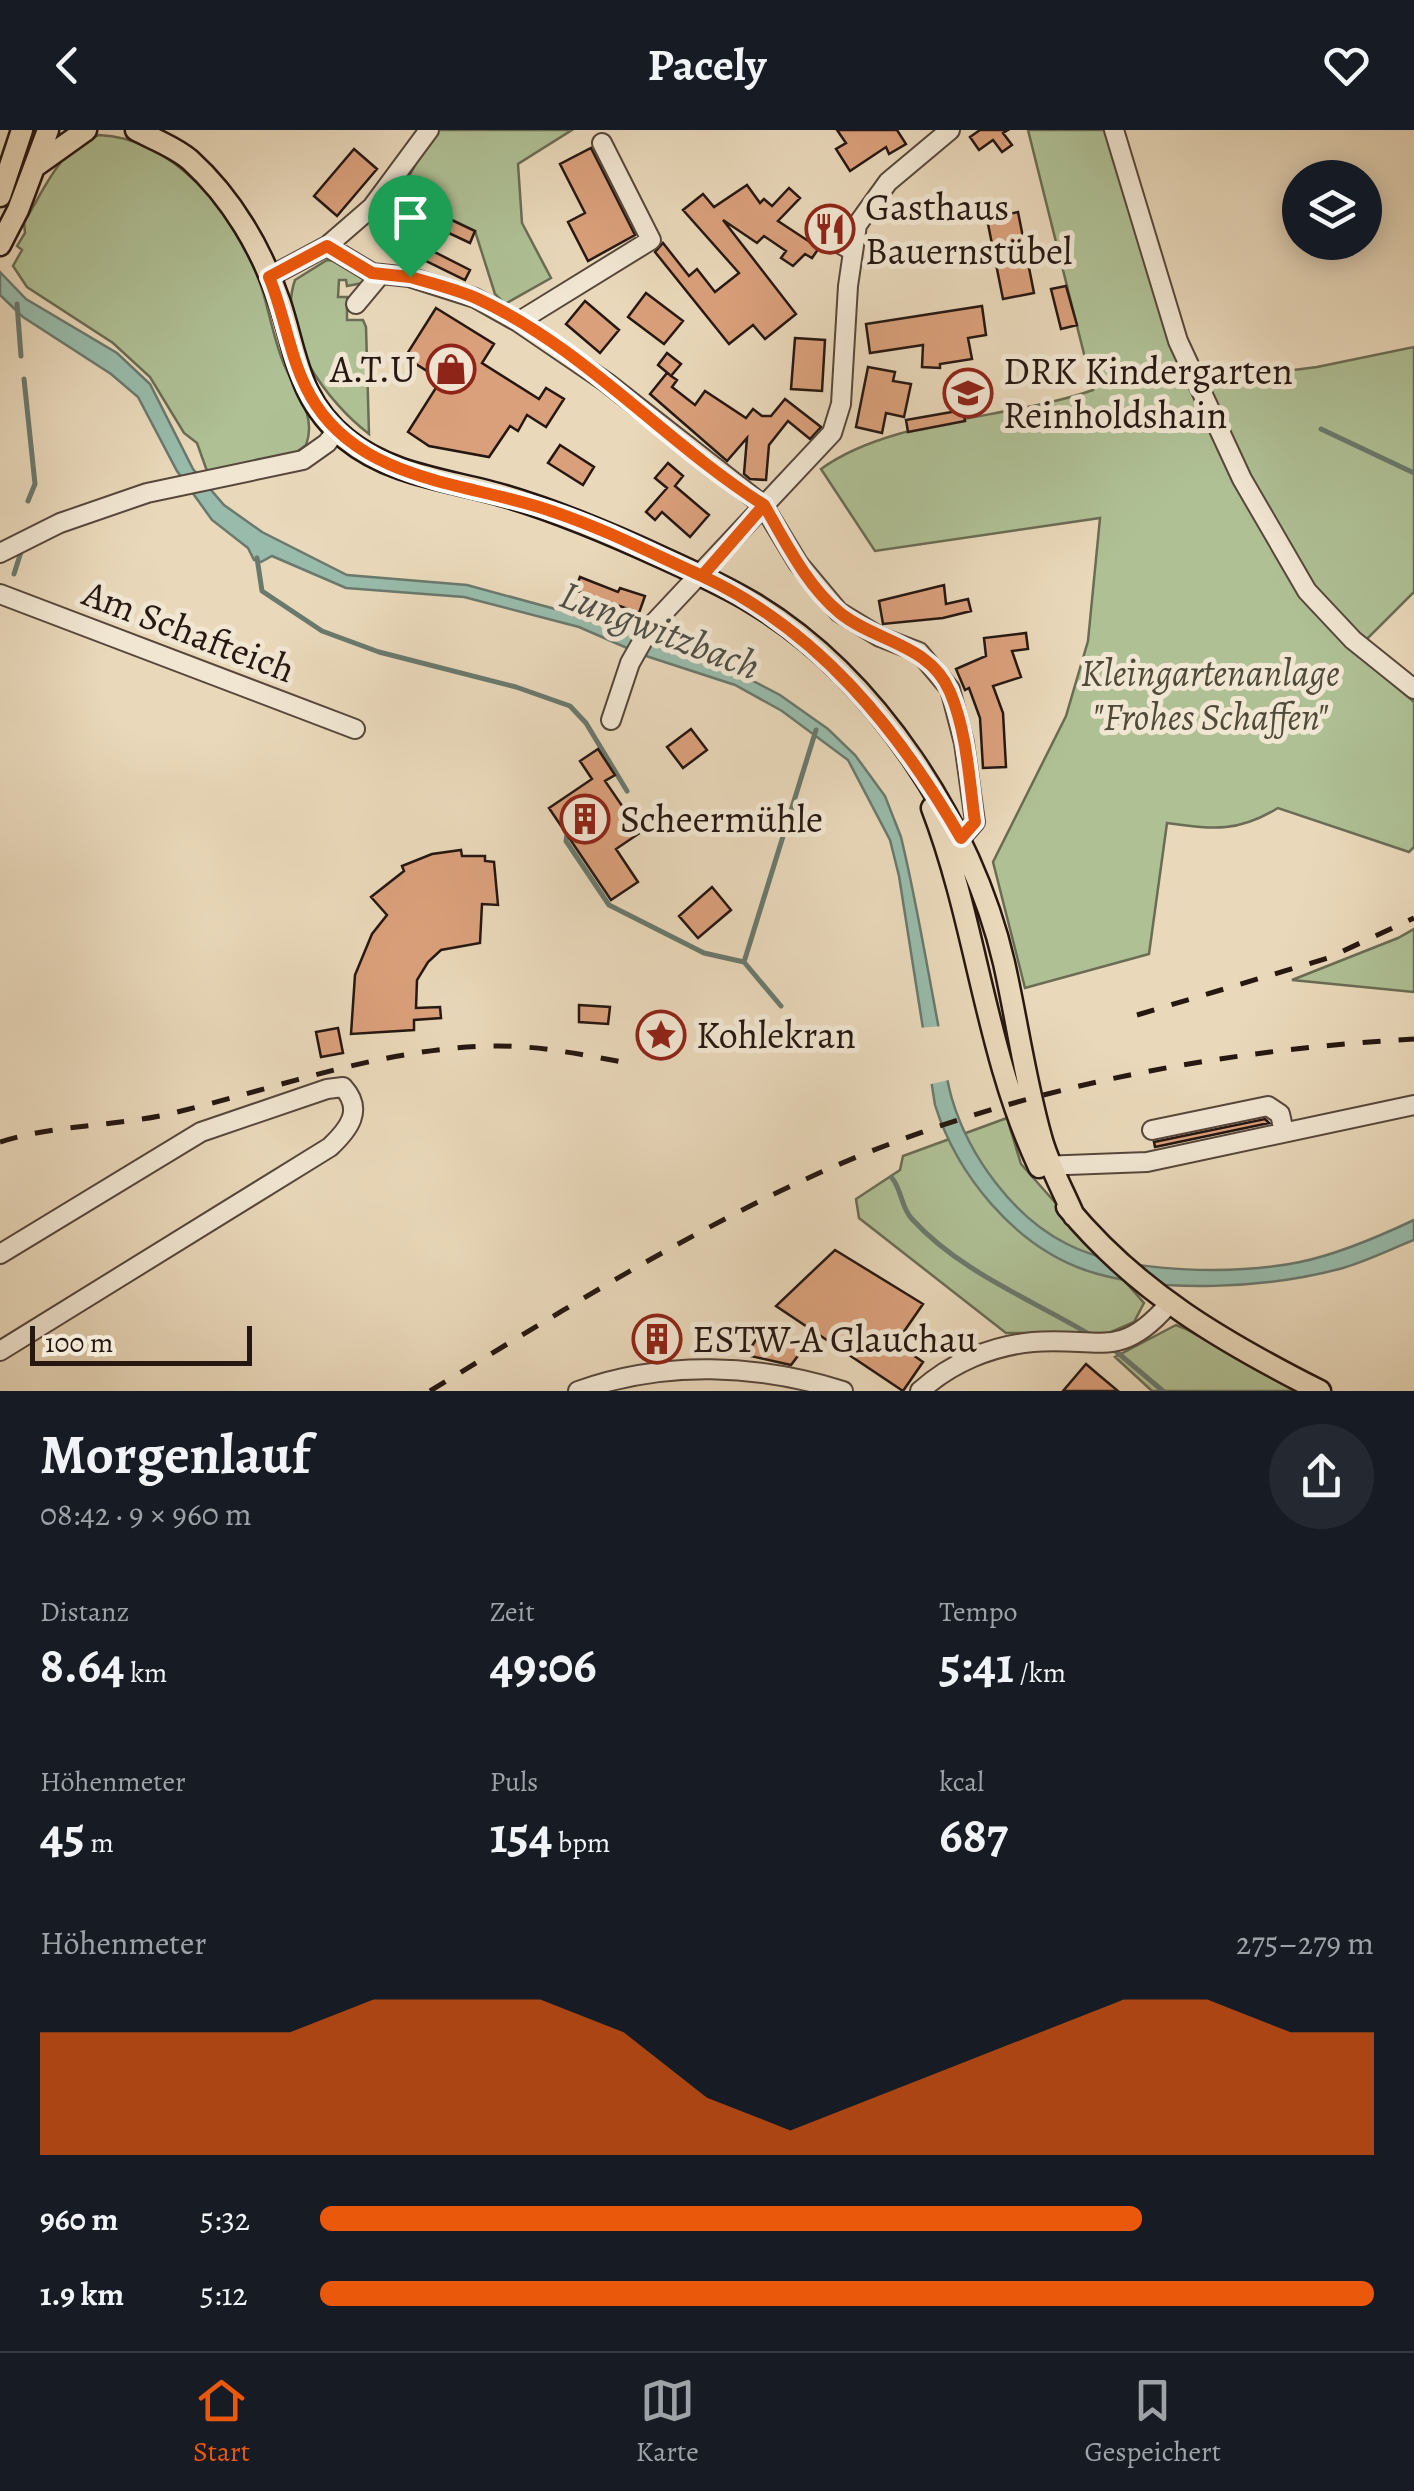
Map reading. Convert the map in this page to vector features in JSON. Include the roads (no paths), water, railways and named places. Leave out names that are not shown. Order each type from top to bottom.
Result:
[{"type":"main road","points":[[0,196],[22,130]]},
{"type":"main road","points":[[2,242],[48,130]]},
{"type":"main road","points":[[36,166],[86,130]]},
{"type":"main road","points":[[136,130],[188,158],[222,195],[255,243],[280,304],[294,363],[316,406],[337,430],[374,458],[441,482],[500,494],[556,512],[702,576],[754,604],[834,665],[911,760],[961,838],[980,883],[1004,962],[1045,1165]]},
{"type":"main road","points":[[911,760],[948,850],[1008,1095],[1081,1224],[1161,1299],[1246,1354],[1320,1391]]},
{"type":"street","points":[[269,277],[327,246],[372,208],[429,130]]},
{"type":"street","points":[[610,720],[630,662],[651,626],[832,433],[841,404],[857,225],[888,182],[950,130]]},
{"type":"street","points":[[1114,130],[1178,341],[1242,479],[1307,591],[1354,640],[1414,689]]},
{"type":"street","points":[[518,322],[651,240],[602,143]]},
{"type":"street","points":[[817,232],[853,251]]},
{"type":"street","points":[[327,246],[372,273],[410,277],[475,298],[518,322],[606,382],[764,505],[798,563],[839,612],[880,637],[919,652],[950,689],[964,743],[975,822],[961,838]]},
{"type":"street","points":[[356,304],[381,274]]},
{"type":"street","points":[[0,553],[60,523],[147,493],[303,460],[327,443],[337,430]]},
{"type":"street","name":"Am Schafteich","points":[[0,594],[354,729]]},
{"type":"street","points":[[0,1254],[201,1132],[251,1113],[343,1087],[348,1092],[354,1116],[348,1130],[330,1147],[0,1351]]},
{"type":"street","points":[[1045,1165],[1147,1162],[1414,1105]]},
{"type":"street","points":[[1152,1130],[1268,1106],[1280,1114],[1284,1132]]},
{"type":"street","points":[[920,1391],[953,1366],[999,1349],[1034,1342],[1117,1342],[1138,1336],[1161,1299]]},
{"type":"street","points":[[578,1391],[671,1371],[720,1368],[760,1371],[843,1391]]},
{"type":"waterway","points":[[17,304],[21,356]]},
{"type":"waterway","points":[[24,379],[35,484],[28,501]]},
{"type":"waterway","points":[[1321,429],[1414,473]]},
{"type":"waterway","points":[[14,574],[21,552]]},
{"type":"waterway","points":[[257,558],[262,591],[322,631],[379,652],[516,687],[570,706],[586,723],[627,791]]},
{"type":"waterway","points":[[744,962],[816,730]]},
{"type":"waterway","points":[[567,834],[566,841],[609,905],[704,953],[744,962],[781,1006]]},
{"type":"waterway","points":[[892,1178],[908,1215],[952,1255],[1094,1337]]},
{"type":"waterway","points":[[1112,1348],[1163,1391]]},
{"type":"railway","points":[[1137,1015],[1328,958],[1414,918]]},
{"type":"railway","points":[[430,1391],[719,1222],[819,1173],[963,1118],[1110,1079],[1185,1065],[1261,1053],[1414,1039]]},
{"type":"railway","points":[[0,1142],[42,1132],[151,1118],[371,1061],[451,1048],[526,1047],[628,1063]]},
{"type":"place","name":"Gasthaus Bauernstübel","points":[[830,229]]},
{"type":"place","name":"A.T.U","points":[[451,369]]},
{"type":"place","name":"DRK Kindergarten Reinholdshain","points":[[968,393]]},
{"type":"place","name":"Scheermühle","points":[[585,819]]},
{"type":"place","name":"Kohlekran","points":[[661,1035]]},
{"type":"place","name":"ESTW-A Glauchau","points":[[657,1339]]},
{"type":"water label","name":"Lungwitzbach","points":[[660,630]]},
{"type":"park label","name":"Kleingartenanlage \"Frohes Schaffen\"","points":[[1210,695]]}]
